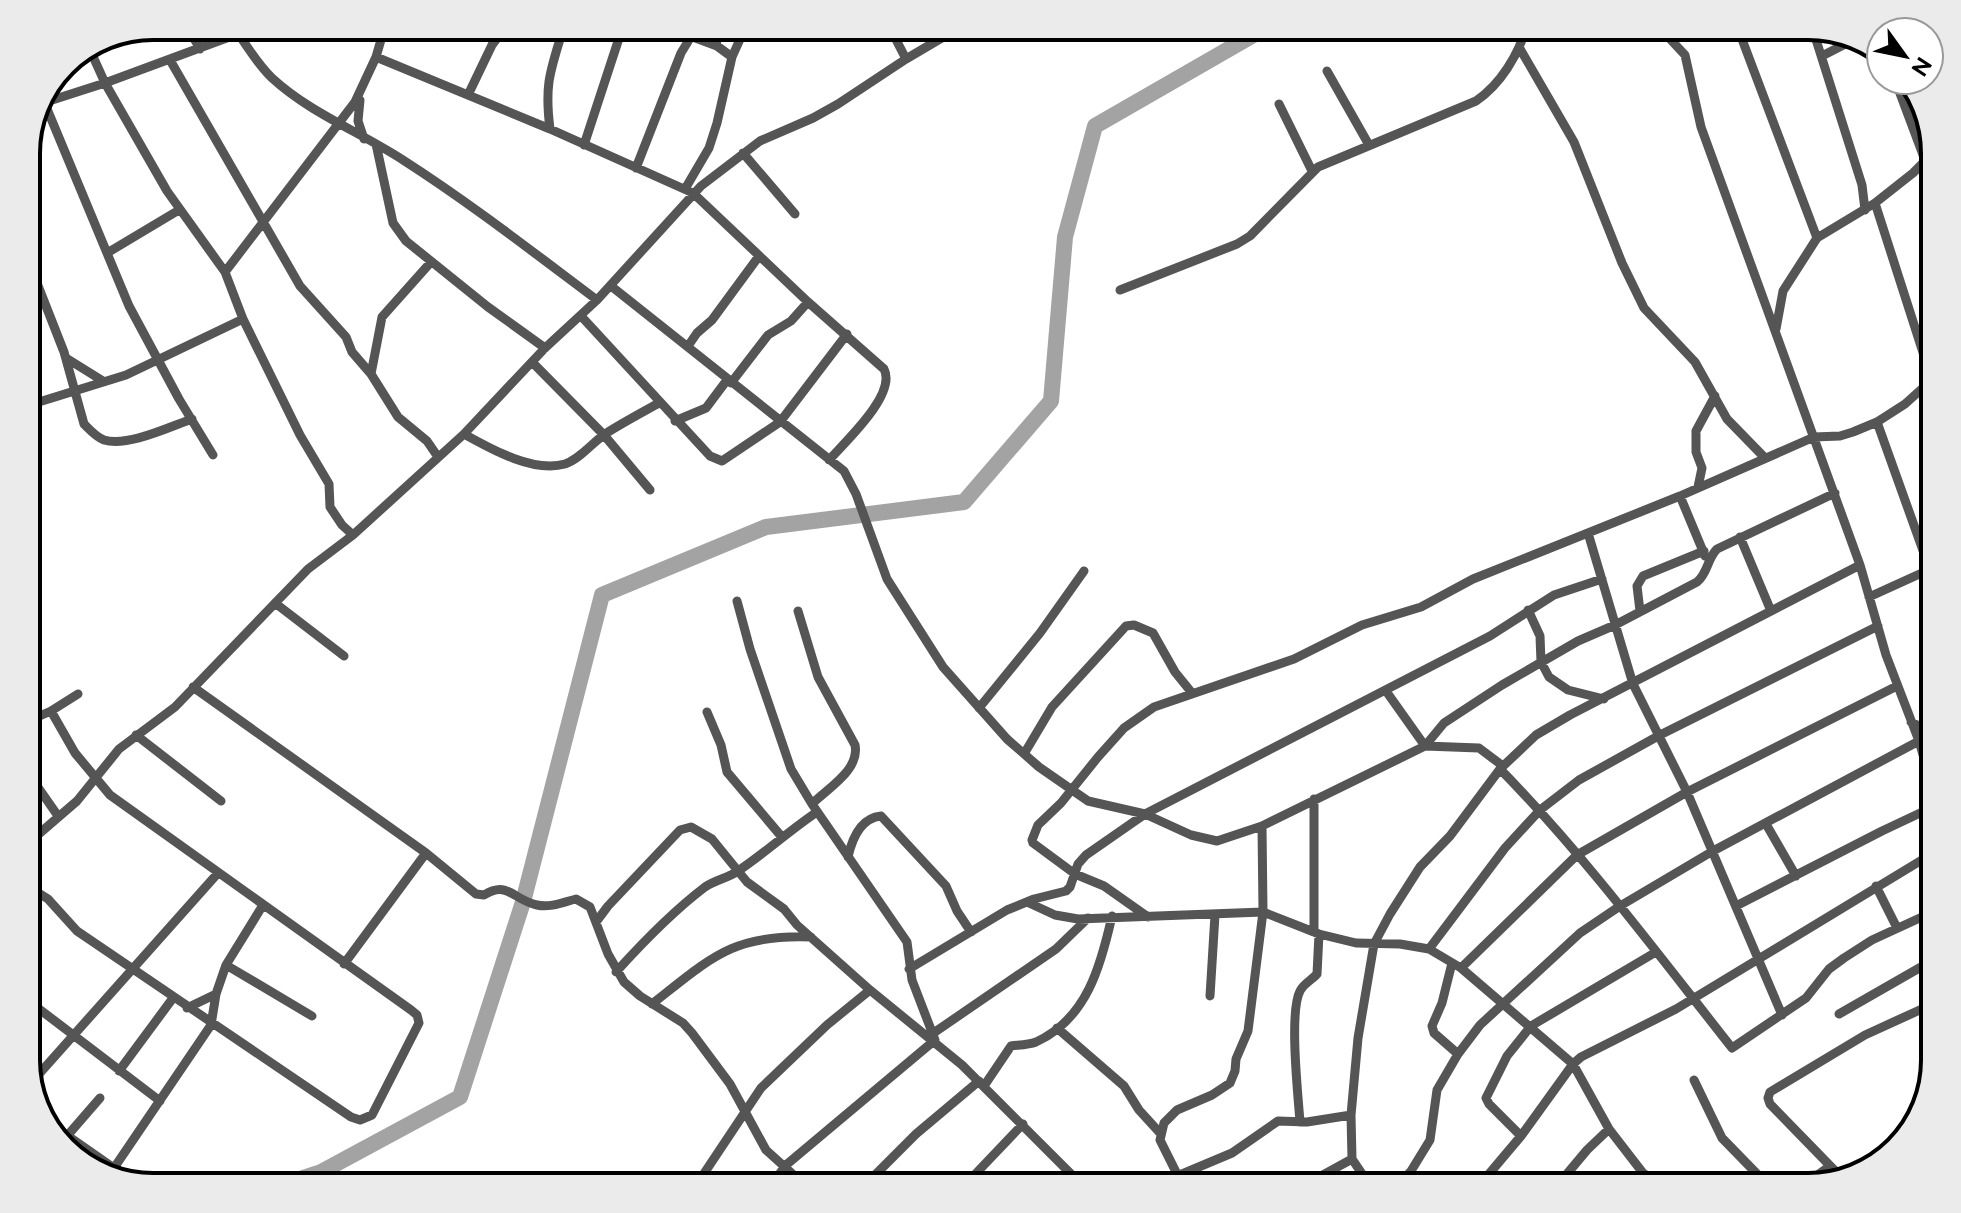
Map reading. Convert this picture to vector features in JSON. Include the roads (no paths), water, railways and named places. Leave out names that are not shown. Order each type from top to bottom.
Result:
[{"type":"street","points":[[195,40],[200,49]]},
{"type":"street","points":[[53,100],[225,40]]},
{"type":"street","points":[[243,40],[271,78],[493,221],[597,300]]},
{"type":"street","points":[[364,139],[358,121],[363,89],[381,40]]},
{"type":"street","points":[[468,95],[496,40]]},
{"type":"street","points":[[550,129],[548,81],[560,40]]},
{"type":"street","points":[[584,145],[618,40]]},
{"type":"street","points":[[636,168],[689,40]]},
{"type":"street","points":[[703,40],[732,57]]},
{"type":"street","points":[[716,40],[717,46]]},
{"type":"street","points":[[689,191],[713,136],[732,57],[740,40]]},
{"type":"street","points":[[896,40],[906,59]]},
{"type":"street","points":[[40,832],[77,801],[105,763],[136,735],[175,707],[308,569],[353,535],[464,434],[545,348],[611,286],[689,191],[760,141],[838,104],[938,40]]},
{"type":"street","points":[[1120,290],[1237,244],[1250,236],[1312,171],[1476,101],[1496,85],[1522,40]]},
{"type":"street","points":[[1674,40],[1685,55],[1701,127],[1835,493],[1897,686],[1921,748]]},
{"type":"street","points":[[1742,40],[1817,238]]},
{"type":"street","points":[[1817,41],[1862,185],[1865,210]]},
{"type":"street","points":[[1822,56],[1842,46]]},
{"type":"street","points":[[1519,47],[1574,142],[1622,263],[1644,308],[1695,362],[1727,419],[1765,458]]},
{"type":"street","points":[[376,57],[689,191],[884,369],[887,380],[883,397],[829,460]]},
{"type":"street","points":[[93,58],[105,83],[179,210],[225,272],[243,319],[300,435],[329,484],[330,507],[353,535]]},
{"type":"street","points":[[170,60],[300,286],[340,330],[398,417],[427,441],[438,457]]},
{"type":"street","points":[[1327,71],[1369,145]]},
{"type":"street","points":[[225,272],[363,89]]},
{"type":"street","points":[[1901,96],[1921,149]]},
{"type":"street","points":[[1279,104],[1312,171]]},
{"type":"street","points":[[49,111],[129,306],[213,455]]},
{"type":"street","points":[[376,144],[393,223],[406,241],[545,348]]},
{"type":"street","points":[[743,153],[795,214]]},
{"type":"street","points":[[1776,330],[1783,291],[1817,238],[1875,203],[1921,164]]},
{"type":"street","points":[[1875,203],[1921,345]]},
{"type":"street","points":[[107,253],[179,210]]},
{"type":"street","points":[[688,346],[712,320],[759,256]]},
{"type":"street","points":[[371,374],[382,317],[431,262]]},
{"type":"street","points":[[611,286],[851,480],[887,579],[943,667],[1007,739],[1071,790],[1103,806],[1145,814],[1191,835],[1217,841],[1262,826],[1425,746],[1444,723],[1541,662],[1697,582],[1703,577],[1717,549],[1835,493]]},
{"type":"street","points":[[40,291],[66,358],[84,424],[105,440],[123,442],[192,419]]},
{"type":"street","points":[[675,421],[706,408],[768,335],[791,321],[808,302]]},
{"type":"street","points":[[581,316],[675,421],[710,456],[722,461],[780,422],[847,334]]},
{"type":"street","points":[[40,402],[160,360],[243,319]]},
{"type":"street","points":[[66,358],[104,381]]},
{"type":"street","points":[[532,362],[604,435],[650,490]]},
{"type":"street","points":[[1148,917],[1104,886],[1075,874],[1032,840],[1038,825],[1139,716],[1192,693],[1294,659],[1362,625],[1421,607],[1473,579],[1680,496],[1814,437],[1840,436],[1877,422],[1921,391]]},
{"type":"street","points":[[1698,487],[1702,468],[1696,452],[1696,431],[1715,396]]},
{"type":"street","points":[[464,434],[503,455],[551,466],[568,463],[604,435],[659,403]]},
{"type":"street","points":[[1877,422],[1921,539]]},
{"type":"street","points":[[1702,468],[1717,479]]},
{"type":"street","points":[[1680,496],[1708,563]]},
{"type":"street","points":[[1588,533],[1633,684],[1687,792],[1782,1015]]},
{"type":"street","points":[[1740,537],[1771,611]]},
{"type":"street","points":[[1640,611],[1637,586],[1643,576],[1704,551]]},
{"type":"street","points":[[1362,1173],[1352,1159],[1351,1115],[1358,1038],[1374,944],[1420,867],[1459,825],[1502,768],[1520,748],[1543,730],[1860,565]]},
{"type":"street","points":[[979,708],[1040,633],[1084,571]]},
{"type":"street","points":[[1869,597],[1921,573]]},
{"type":"street","points":[[909,969],[1007,910],[1066,891],[1078,864],[1086,855],[1145,814],[1490,636],[1554,595],[1602,579]]},
{"type":"street","points":[[737,601],[791,769],[814,808],[907,942],[909,969],[919,1004],[934,1037]]},
{"type":"street","points":[[275,603],[344,656]]},
{"type":"street","points":[[1528,610],[1540,636],[1541,662],[1549,677],[1559,686],[1604,699]]},
{"type":"street","points":[[616,972],[670,916],[708,885],[738,872],[814,808],[854,764],[857,754],[855,745],[818,677],[798,611]]},
{"type":"street","points":[[1024,754],[1052,707],[1126,626],[1134,625],[1153,633],[1175,672],[1192,693]]},
{"type":"street","points":[[1429,949],[1505,848],[1540,810],[1579,780],[1660,735],[1878,626]]},
{"type":"street","points":[[1458,1054],[1434,1033],[1432,1026],[1456,965],[1577,855],[1687,792],[1897,686]]},
{"type":"street","points":[[193,687],[480,895],[502,888],[538,905],[555,905],[576,899],[590,907],[608,906]]},
{"type":"street","points":[[1386,691],[1425,746]]},
{"type":"street","points":[[40,716],[78,694]]},
{"type":"street","points":[[40,894],[77,931],[211,1025],[351,1117],[368,1119],[414,1034],[419,1019],[110,795],[75,753],[51,711]]},
{"type":"street","points":[[707,712],[721,745],[727,772],[781,836]]},
{"type":"street","points":[[1911,722],[1921,725]]},
{"type":"street","points":[[136,735],[221,801]]},
{"type":"street","points":[[1409,1173],[1430,1140],[1437,1090],[1458,1054],[1480,1025],[1580,933],[1713,851],[1919,741]]},
{"type":"street","points":[[1425,746],[1479,748],[1502,768],[1620,906],[1732,1048],[1806,998],[1829,969],[1872,940],[1921,917]]},
{"type":"street","points":[[40,790],[58,816]]},
{"type":"street","points":[[1300,1122],[1295,1044],[1297,999],[1305,984],[1317,974],[1314,799]]},
{"type":"street","points":[[1736,906],[1921,813]]},
{"type":"street","points":[[848,857],[851,844],[861,827],[875,816],[881,816],[946,886],[971,932]]},
{"type":"street","points":[[1766,824],[1796,876]]},
{"type":"street","points":[[1160,1133],[1170,1114],[1225,1089],[1234,1077],[1236,1059],[1248,1031],[1263,912],[1262,826]]},
{"type":"street","points":[[596,922],[680,830],[687,827],[698,829],[712,839],[738,872],[784,909],[870,990],[934,1037],[1070,1173]]},
{"type":"street","points":[[344,964],[426,853]]},
{"type":"street","points":[[1490,1173],[1573,1064],[1588,1053],[1628,1035],[1759,961],[1820,919],[1921,860]]},
{"type":"street","points":[[41,1072],[218,873]]},
{"type":"street","points":[[1876,886],[1897,928]]},
{"type":"street","points":[[1027,902],[1055,915],[1088,918],[1263,912],[1317,933],[1356,943],[1400,944],[1429,949],[1456,965],[1573,1064],[1609,1129],[1643,1173]]},
{"type":"street","points":[[115,1166],[211,1025],[216,994],[226,965],[263,905]]},
{"type":"street","points":[[590,907],[616,972],[630,988],[683,1023],[692,1033],[722,1072],[766,1150],[794,1173]]},
{"type":"street","points":[[1210,996],[1215,915]]},
{"type":"street","points":[[877,1173],[916,1134],[982,1084],[1011,1046],[1035,1042],[1073,1013],[1094,983],[1112,916]]},
{"type":"street","points":[[780,1173],[934,1037],[1056,949],[1088,918]]},
{"type":"street","points":[[652,1004],[715,955],[740,944],[771,936],[811,937]]},
{"type":"street","points":[[1521,1136],[1486,1098],[1507,1056],[1531,1026],[1656,952]]},
{"type":"street","points":[[226,965],[312,1016]]},
{"type":"street","points":[[1839,1014],[1921,967]]},
{"type":"street","points":[[704,1173],[744,1111],[781,1067],[870,990]]},
{"type":"street","points":[[187,1008],[216,994]]},
{"type":"street","points":[[119,1071],[173,998]]},
{"type":"street","points":[[1832,1169],[1770,1104],[1770,1092],[1865,1035],[1921,1009]]},
{"type":"street","points":[[40,1010],[160,1101]]},
{"type":"street","points":[[1057,1028],[1124,1086],[1139,1110],[1160,1133],[1163,1150],[1176,1173]]},
{"type":"street","points":[[1694,1080],[1722,1138],[1756,1173]]},
{"type":"street","points":[[68,1134],[100,1098]]},
{"type":"street","points":[[1185,1173],[1232,1153],[1278,1121],[1300,1122],[1351,1115]]},
{"type":"street","points":[[976,1173],[1023,1124]]},
{"type":"street","points":[[1568,1173],[1609,1129]]},
{"type":"street","points":[[76,1142],[104,1161]]},
{"type":"street","points":[[1326,1173],[1352,1159]]},
{"type":"street","points":[[1818,1172],[1832,1169]]},
{"type":"waterway","points":[[318,1173],[460,1097],[523,902],[602,595],[766,527],[964,502],[1051,401],[1065,237],[1095,126],[1245,40]]}]
